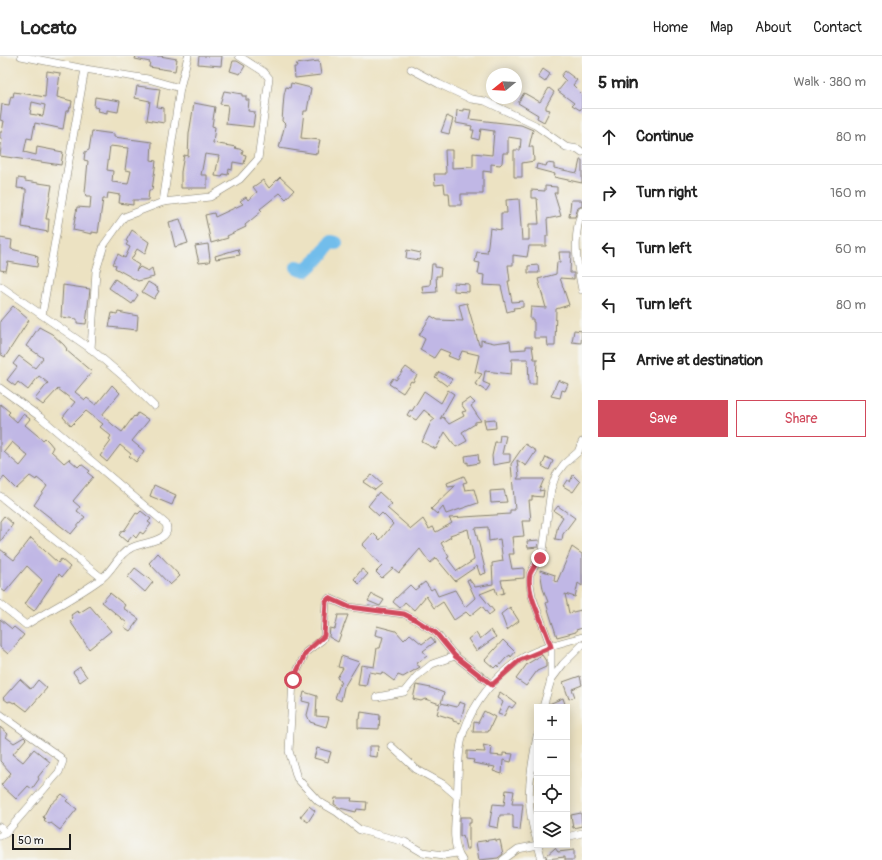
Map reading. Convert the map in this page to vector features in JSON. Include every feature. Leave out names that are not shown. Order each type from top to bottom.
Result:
[{"type":"street","points":[[21,56],[85,69],[148,79],[180,88]]},
{"type":"street","points":[[163,202],[180,88],[188,56]]},
{"type":"street","points":[[91,348],[96,271],[104,245],[124,217],[163,202],[210,197],[240,179],[258,159],[269,78],[264,72],[239,56]]},
{"type":"street","points":[[42,315],[85,69]]},
{"type":"street","points":[[411,69],[471,99],[485,101],[535,125],[566,147],[578,149],[582,152]]},
{"type":"street","points":[[582,211],[578,228],[576,260],[582,290]]},
{"type":"street","points":[[0,286],[91,348],[131,383],[154,406]]},
{"type":"street","points":[[0,388],[40,417],[166,524],[168,530],[162,537],[137,545],[126,551],[115,566],[102,578],[26,625],[0,604]]},
{"type":"street","points":[[544,704],[551,680],[551,647],[532,596],[530,574],[543,551],[551,489],[556,475],[564,464],[580,452],[582,442]]},
{"type":"street","points":[[0,496],[102,578]]},
{"type":"street","points":[[457,853],[444,855],[422,852],[405,842],[360,830],[313,796],[297,778],[289,751],[293,680],[306,652],[324,636],[327,599],[331,598],[349,607],[370,611],[404,614],[436,633],[455,656],[492,685]]},
{"type":"street","points":[[462,860],[457,853],[455,838],[459,762],[464,732],[476,708],[492,685],[520,660],[551,647],[582,637]]},
{"type":"street","points":[[551,680],[563,664],[582,645]]},
{"type":"street","points":[[377,697],[404,692],[424,670],[440,660],[455,656]]},
{"type":"street","points":[[0,714],[60,756],[63,761],[59,772],[3,835],[0,828]]},
{"type":"street","points":[[534,830],[530,815],[528,789],[536,740]]},
{"type":"street","points":[[391,746],[416,769],[443,784],[457,796]]},
{"type":"street","points":[[570,836],[582,833]]},
{"type":"street","points":[[504,860],[518,849],[534,846]]},
{"type":"street","points":[[539,848],[542,860]]},
{"type":"building","points":[[136,56],[160,56],[177,59],[175,71],[149,67],[150,62],[135,59]]},
{"type":"building","points":[[199,56],[222,56],[221,66],[198,64]]},
{"type":"building","points":[[233,61],[237,61],[245,66],[240,74],[230,71]]},
{"type":"building","points":[[319,61],[321,75],[295,78],[294,67],[297,67],[296,64]]},
{"type":"building","points":[[543,69],[550,74],[545,82],[538,77]]},
{"type":"building","points":[[47,71],[60,73],[57,97],[72,101],[69,111],[66,111],[63,129],[35,123],[32,139],[27,138],[24,152],[36,155],[37,147],[63,152],[61,165],[0,156],[2,138],[0,138],[0,132],[2,132],[4,121],[0,120],[2,104],[9,105],[11,96],[13,97],[14,92],[45,97]],"holes":[[[32,102],[45,105],[43,116],[30,114]]]},
{"type":"building","points":[[565,71],[577,80],[573,85],[582,94],[582,107],[580,110],[572,105],[574,103],[558,91],[566,81],[561,76]]},
{"type":"building","points":[[291,83],[311,88],[307,111],[304,111],[301,138],[320,140],[317,154],[279,148],[285,124],[282,121],[284,95],[286,87],[290,88]]},
{"type":"building","points":[[137,86],[160,89],[157,107],[164,108],[164,123],[147,120],[150,101],[135,98]]},
{"type":"building","points":[[549,88],[554,92],[546,106],[546,109],[550,110],[544,122],[537,118],[538,115],[520,104],[522,104],[522,96],[524,93],[540,102]]},
{"type":"building","points":[[224,91],[246,96],[246,100],[249,100],[248,111],[255,112],[253,127],[226,124],[228,105],[220,104]]},
{"type":"building","points":[[95,97],[120,101],[118,112],[107,110],[107,113],[98,111],[99,108],[94,107]]},
{"type":"building","points":[[194,103],[215,107],[212,126],[215,127],[213,143],[236,147],[235,148],[243,150],[242,154],[246,155],[244,164],[233,162],[232,170],[229,169],[228,175],[223,174],[222,177],[215,176],[219,156],[205,154],[201,175],[207,175],[207,188],[181,188],[181,172],[184,155],[188,156],[189,134]]},
{"type":"building","points":[[463,109],[471,110],[469,119],[521,125],[533,130],[529,147],[533,147],[534,161],[522,163],[522,177],[514,177],[514,150],[520,150],[521,139],[508,137],[508,153],[503,153],[502,163],[500,165],[491,164],[491,172],[483,171],[483,194],[461,194],[461,205],[450,205],[449,193],[445,193],[444,184],[435,185],[434,174],[446,174],[445,150],[452,150],[452,168],[473,167],[473,153],[492,155],[494,131],[481,129],[479,140],[472,138],[474,130],[471,130],[472,126],[456,123],[457,110],[463,111]]},
{"type":"building","points":[[447,116],[453,119],[449,134],[441,132]]},
{"type":"building","points":[[92,131],[114,134],[114,137],[152,142],[151,160],[156,161],[152,190],[149,190],[148,200],[133,200],[133,205],[119,203],[120,195],[108,193],[107,199],[103,199],[98,233],[92,232],[92,234],[73,230],[77,207],[90,208],[91,196],[86,196],[85,193],[88,161],[84,160],[85,152],[89,150]],"holes":[[[110,146],[128,148],[125,170],[131,171],[128,184],[112,182],[113,171],[107,170]]]},
{"type":"building","points":[[580,160],[582,160],[582,183],[554,177],[555,174],[536,169],[537,164],[546,166],[547,163],[554,164],[554,168],[577,173]]},
{"type":"building","points":[[280,177],[294,190],[286,199],[280,193],[260,209],[262,211],[245,225],[246,227],[227,236],[228,238],[211,243],[205,215],[214,213],[215,217],[243,204],[240,201],[246,197],[248,200],[257,192],[253,187],[263,180],[269,188]]},
{"type":"building","points":[[18,178],[25,179],[25,181],[52,185],[46,219],[49,219],[48,232],[22,227],[26,189],[17,188]]},
{"type":"building","points":[[545,186],[557,187],[557,193],[554,193],[561,216],[547,219],[548,236],[546,236],[546,246],[529,246],[527,257],[513,255],[513,265],[508,265],[510,281],[508,281],[512,302],[523,301],[523,307],[513,308],[514,310],[507,312],[501,286],[483,285],[484,275],[478,274],[480,263],[475,262],[477,252],[487,253],[490,228],[501,230],[501,213],[507,213],[506,200],[519,199],[522,240],[529,240],[529,224],[539,224],[537,198],[531,198],[531,190],[545,191]]},
{"type":"building","points":[[571,200],[582,200],[582,206],[578,208],[575,217],[569,217]]},
{"type":"building","points":[[180,219],[188,243],[175,247],[169,222]]},
{"type":"building","points":[[132,230],[149,242],[145,254],[137,249],[131,260],[139,265],[136,271],[140,267],[148,271],[152,268],[154,277],[138,281],[115,268],[116,265],[113,264],[118,254],[125,258],[130,247],[126,245],[128,242],[126,241]]},
{"type":"building","points":[[0,238],[12,240],[11,249],[36,255],[35,256],[38,257],[37,267],[8,262],[6,271],[0,270]]},
{"type":"building","points":[[208,244],[209,262],[199,263],[195,246]]},
{"type":"building","points":[[238,249],[240,255],[216,259],[215,256]]},
{"type":"building","points":[[407,250],[421,253],[419,260],[406,258]]},
{"type":"building","points":[[559,252],[571,252],[570,273],[574,273],[574,279],[560,278],[569,305],[556,309],[555,346],[548,346],[547,338],[534,338],[534,322],[533,319],[530,319],[531,307],[546,308],[538,279],[556,274],[557,262],[560,262]]},
{"type":"building","points":[[432,264],[435,264],[435,267],[441,268],[440,276],[436,276],[437,292],[423,293],[422,286],[430,285]]},
{"type":"building","points":[[538,265],[539,273],[528,273],[528,266]]},
{"type":"building","points":[[115,279],[138,295],[132,304],[109,288]]},
{"type":"building","points":[[148,282],[158,288],[157,290],[159,291],[154,299],[142,292]]},
{"type":"building","points":[[454,283],[469,284],[469,292],[454,291]]},
{"type":"building","points":[[63,285],[90,289],[86,324],[77,323],[77,319],[61,317]]},
{"type":"building","points":[[467,303],[479,345],[481,345],[481,340],[494,343],[510,341],[511,350],[526,349],[526,346],[532,346],[534,359],[537,359],[536,384],[529,384],[528,359],[512,359],[511,374],[485,371],[483,382],[490,385],[486,391],[475,384],[482,374],[475,372],[479,355],[462,351],[458,360],[448,356],[450,353],[440,349],[434,358],[420,350],[425,339],[419,335],[431,316],[438,320],[463,321],[459,305]]},
{"type":"building","points":[[13,306],[29,320],[5,357],[0,354],[0,321]]},
{"type":"building","points":[[118,312],[138,316],[137,330],[109,327],[112,313],[117,314]]},
{"type":"building","points":[[39,327],[52,334],[64,345],[67,349],[66,350],[92,372],[75,392],[85,400],[87,398],[96,405],[112,385],[120,393],[102,415],[113,425],[122,432],[138,413],[149,420],[132,441],[144,451],[136,462],[129,456],[131,454],[120,445],[107,462],[100,456],[111,441],[109,439],[111,436],[100,427],[103,424],[86,411],[71,426],[63,417],[75,402],[58,389],[43,405],[35,399],[48,383],[39,376],[28,390],[18,382],[15,386],[7,380],[17,367],[13,364],[19,356],[35,368],[43,358],[26,346]]},
{"type":"building","points":[[574,330],[582,331],[581,343],[572,342]]},
{"type":"building","points":[[406,367],[417,375],[403,393],[389,384],[393,378],[396,380]]},
{"type":"building","points":[[439,372],[452,379],[447,386],[435,377]]},
{"type":"building","points":[[558,380],[568,384],[565,391],[562,390],[560,398],[551,396]]},
{"type":"building","points":[[448,390],[454,394],[440,419],[443,417],[449,424],[464,416],[462,412],[466,411],[461,404],[470,398],[475,403],[471,406],[481,421],[475,422],[475,424],[462,432],[467,441],[456,447],[445,432],[436,449],[422,442],[431,422],[435,419],[424,410],[416,420],[407,415],[410,410],[412,411],[424,391],[441,403]]},
{"type":"building","points":[[0,404],[10,412],[8,414],[17,422],[23,414],[30,419],[25,425],[43,440],[45,438],[53,447],[51,451],[64,463],[69,459],[78,467],[81,464],[90,471],[88,473],[93,477],[73,501],[80,507],[77,511],[85,517],[71,534],[34,505],[47,486],[37,478],[36,480],[30,476],[16,489],[4,477],[0,482]],"holes":[[[12,442],[28,456],[20,466],[4,452]]]},
{"type":"building","points":[[495,419],[496,428],[486,429],[484,420]]},
{"type":"building","points":[[500,435],[506,436],[502,454],[510,454],[510,462],[493,465],[492,456],[495,442],[499,442]]},
{"type":"building","points":[[525,444],[536,451],[526,466],[517,460],[519,476],[517,479],[544,479],[539,491],[544,490],[543,497],[532,496],[532,500],[529,500],[531,521],[522,521],[524,536],[512,537],[514,554],[509,554],[512,569],[524,568],[524,578],[501,580],[504,593],[497,595],[495,588],[480,594],[494,611],[489,615],[482,606],[470,616],[466,612],[454,620],[443,602],[434,608],[426,596],[414,610],[405,602],[400,608],[393,602],[395,599],[410,585],[415,590],[425,582],[431,590],[434,588],[438,596],[455,590],[465,607],[475,598],[467,580],[469,579],[475,587],[493,584],[492,563],[503,561],[500,539],[489,541],[488,527],[475,528],[486,573],[480,575],[477,566],[455,581],[436,558],[430,563],[420,549],[399,573],[393,568],[382,578],[376,572],[382,566],[362,545],[373,533],[380,540],[393,524],[382,513],[379,516],[368,506],[379,492],[392,504],[387,508],[411,529],[423,519],[429,529],[433,527],[436,532],[452,523],[449,518],[510,514],[510,510],[515,510],[511,464]],"holes":[[[468,529],[474,560],[457,571],[447,558],[449,557],[441,543],[451,537],[450,535]]]},
{"type":"building","points":[[478,454],[479,463],[468,465],[468,462],[466,463],[465,456]]},
{"type":"building","points":[[546,457],[553,461],[549,470],[542,466]]},
{"type":"building","points":[[372,475],[382,484],[375,490],[363,482]]},
{"type":"building","points":[[573,475],[580,482],[573,492],[563,486],[567,480],[570,482]]},
{"type":"building","points":[[464,476],[467,482],[463,483],[465,490],[474,489],[478,503],[446,514],[443,507],[437,514],[431,509],[456,485],[448,486],[447,483]]},
{"type":"building","points":[[154,485],[176,495],[172,505],[150,496]]},
{"type":"building","points":[[504,490],[507,502],[491,503],[490,491]]},
{"type":"building","points":[[558,506],[575,518],[563,534],[562,540],[555,539],[558,525],[563,517],[554,511]]},
{"type":"building","points":[[141,511],[151,519],[148,522],[151,524],[143,534],[140,532],[136,538],[133,535],[127,542],[119,535],[123,530],[124,531],[136,513],[138,514]]},
{"type":"building","points":[[4,516],[13,524],[0,542],[0,521]]},
{"type":"building","points":[[31,538],[58,563],[61,559],[70,567],[62,577],[59,574],[34,611],[25,604],[42,580],[27,566],[5,592],[0,588],[0,549],[14,560]]},
{"type":"building","points":[[539,540],[538,547],[528,548],[527,541]]},
{"type":"building","points":[[572,547],[582,554],[582,586],[578,583],[575,597],[565,594],[569,613],[581,610],[582,628],[576,630],[576,632],[557,637],[546,603],[548,602],[543,589],[540,570],[555,575],[554,581],[557,582]]},
{"type":"building","points":[[158,553],[180,576],[170,585],[149,563]]},
{"type":"building","points":[[135,568],[153,582],[145,592],[128,577]]},
{"type":"building","points":[[362,569],[368,574],[359,584],[354,579]]},
{"type":"building","points":[[110,593],[125,605],[123,608],[139,619],[130,631],[124,627],[127,623],[102,602]]},
{"type":"building","points":[[372,594],[384,600],[380,606],[368,601]]},
{"type":"building","points":[[90,606],[111,631],[89,649],[70,621],[73,618],[71,615],[77,611],[79,613]]},
{"type":"building","points":[[510,607],[519,621],[507,630],[501,614]]},
{"type":"building","points":[[338,615],[348,615],[338,642],[329,637],[330,628],[335,629]]},
{"type":"building","points":[[0,619],[12,629],[14,627],[24,635],[8,654],[0,647]]},
{"type":"building","points":[[377,626],[396,631],[404,640],[410,634],[422,644],[431,637],[435,642],[423,651],[427,656],[416,664],[420,667],[403,677],[398,675],[394,681],[382,672],[381,674],[369,672],[366,686],[358,685],[361,665],[374,667],[377,648],[380,648],[383,637],[375,635]]},
{"type":"building","points":[[491,630],[496,637],[476,651],[468,639],[476,633],[480,639]]},
{"type":"building","points":[[503,640],[515,652],[511,657],[510,655],[506,658],[498,667],[497,665],[494,668],[485,660]]},
{"type":"building","points":[[542,655],[546,661],[546,667],[537,671],[526,686],[516,679],[527,664]]},
{"type":"building","points":[[341,656],[359,662],[344,687],[341,701],[335,698],[341,681],[337,678],[343,668],[338,667]]},
{"type":"building","points":[[80,667],[87,677],[80,682],[73,672]]},
{"type":"building","points":[[580,676],[582,685],[572,689],[575,697],[569,699],[563,682]]},
{"type":"building","points":[[20,679],[31,689],[38,680],[47,688],[27,711],[15,702],[8,702],[3,698]]},
{"type":"building","points":[[416,685],[431,688],[444,693],[441,703],[457,707],[459,702],[465,704],[460,723],[437,714],[440,704],[425,699],[421,701],[413,699]]},
{"type":"building","points":[[304,692],[317,696],[316,716],[329,717],[326,727],[310,722],[307,715],[310,703],[302,701]]},
{"type":"building","points":[[500,692],[516,703],[512,708],[509,706],[504,716],[498,714],[503,702],[497,698]]},
{"type":"building","points":[[563,698],[565,704],[549,704]]},
{"type":"building","points":[[484,711],[495,717],[488,732],[473,732],[474,722],[478,723]]},
{"type":"building","points":[[361,712],[380,715],[379,729],[358,728],[358,719],[360,719]]},
{"type":"building","points":[[0,727],[8,734],[6,737],[14,743],[24,737],[26,739],[13,754],[23,762],[34,749],[50,762],[38,777],[39,779],[32,789],[28,786],[16,799],[1,785],[11,773],[0,761]]},
{"type":"building","points":[[483,745],[492,747],[491,755],[503,756],[503,753],[513,754],[511,762],[503,760],[502,774],[493,771],[495,767],[490,766],[489,768],[489,766],[473,763],[474,760],[467,759],[467,751],[485,752]]},
{"type":"building","points":[[369,746],[378,746],[377,757],[369,756]]},
{"type":"building","points":[[317,748],[331,752],[328,762],[314,758]]},
{"type":"building","points":[[506,790],[514,791],[512,804],[523,804],[520,830],[513,829],[513,815],[500,815],[498,828],[489,826],[493,804],[504,805]]},
{"type":"building","points":[[62,794],[68,799],[66,801],[77,809],[60,830],[51,823],[49,824],[43,817],[49,806]]},
{"type":"building","points":[[335,798],[352,798],[351,801],[367,802],[366,810],[357,809],[356,812],[340,808],[334,804]]},
{"type":"building","points":[[309,806],[315,811],[308,822],[300,817]]},
{"type":"building","points":[[581,813],[582,826],[573,828],[571,815]]},
{"type":"building","points":[[460,817],[471,817],[471,823],[469,823],[469,849],[466,849],[463,835],[460,837]]},
{"type":"building","points":[[496,839],[496,841],[500,840],[503,854],[498,858],[479,860],[476,842]]},
{"type":"building","points":[[555,848],[558,852],[574,850],[574,860],[565,860],[565,857],[547,859],[546,856]]},
{"type":"waterway","points":[[297,267],[306,270],[320,257],[331,242],[336,243]]},
{"type":"route","points":[[293,680],[301,659],[306,652],[322,640],[324,636],[326,601],[327,599],[331,598],[336,602],[349,607],[370,611],[404,614],[416,620],[436,633],[455,656],[492,685],[506,670],[520,660],[551,647],[532,596],[530,584],[530,574],[540,558]]}]
